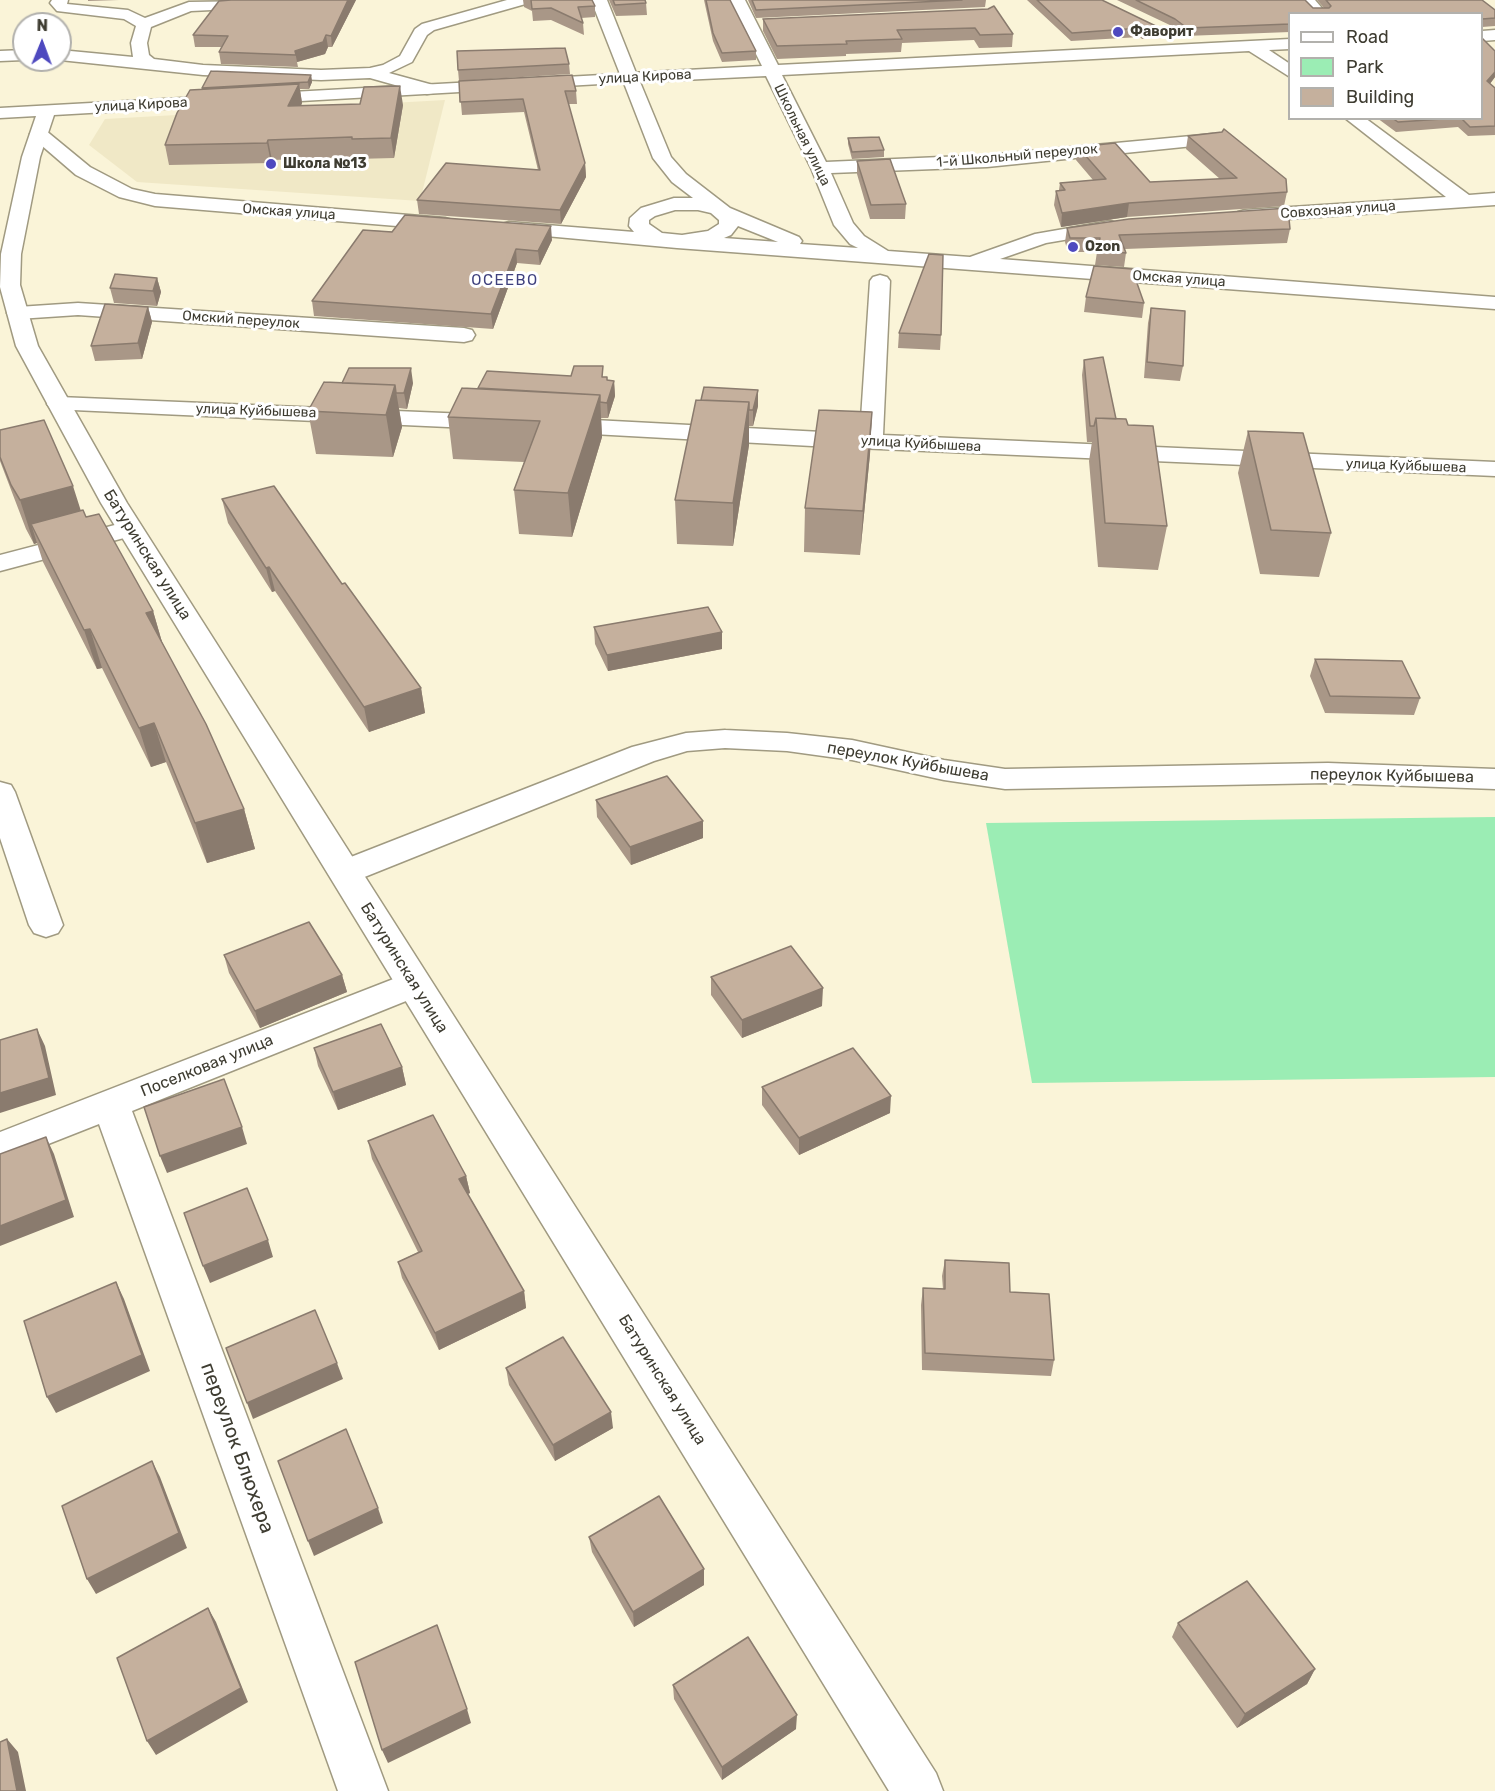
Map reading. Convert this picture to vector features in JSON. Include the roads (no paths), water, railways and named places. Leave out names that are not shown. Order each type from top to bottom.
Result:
[{"type":"street","points":[[60,0],[58,3],[62,8],[128,15],[144,24]]},
{"type":"street","points":[[144,24],[189,7],[316,0]]},
{"type":"street","points":[[72,56],[204,70],[321,75],[371,73],[406,60],[421,32],[428,27],[524,0]]},
{"type":"street","points":[[599,0],[662,158],[661,189],[639,222],[642,230],[658,238],[676,242],[706,238],[724,231],[730,221],[723,212],[679,178],[662,158]]},
{"type":"street","name":"Школьная улица","points":[[737,0],[755,24],[771,70],[849,232],[857,240],[880,252],[882,256]]},
{"type":"street","points":[[1306,0],[1318,12]]},
{"type":"street","points":[[144,24],[139,43],[141,57],[149,63]]},
{"type":"street","points":[[1167,32],[1186,48]]},
{"type":"street","name":"улица Кирова","points":[[0,113],[43,122],[428,89],[1288,44]]},
{"type":"street","points":[[1253,46],[1288,71]]},
{"type":"street","points":[[371,73],[428,89]]},
{"type":"street","points":[[1356,120],[1463,201]]},
{"type":"street","name":"Омская улица","points":[[43,122],[83,171],[126,193],[156,200],[464,225]]},
{"type":"street","name":"Батуринская улица","points":[[43,122],[31,157],[11,254],[9,295],[27,346],[130,529],[918,1791]]},
{"type":"street","name":"1-й Школьный переулок","points":[[820,168],[987,161],[1213,139]]},
{"type":"street","name":"Совхозная улица","points":[[1232,217],[1495,199]]},
{"type":"street","name":"Омская улица","points":[[560,232],[607,229],[659,207],[682,204],[705,206],[827,252]]},
{"type":"street","points":[[970,264],[988,254],[1042,238],[1127,225]]},
{"type":"street","name":"Омская улица","points":[[488,227],[1495,303]]},
{"type":"street","points":[[871,442],[879,281]]},
{"type":"street","name":"Омский переулок","points":[[9,295],[78,309],[464,335]]},
{"type":"street","name":"улица Куйбышева","points":[[59,404],[526,423],[871,442],[1495,470]]},
{"type":"street","points":[[0,563],[130,529]]},
{"type":"street","name":"переулок Куйбышева","points":[[345,872],[643,754],[686,742],[725,739],[787,741],[852,750],[944,770],[1005,779],[1329,773],[1495,779]]},
{"type":"street","points":[[0,792],[46,925]]},
{"type":"street","name":"Поселковая улица","points":[[0,1148],[414,984]]},
{"type":"street","name":"переулок Блюхера","points":[[111,1105],[363,1791]]},
{"type":"place","name":"Фаворит","points":[[1118,32]]},
{"type":"place","name":"Школа №13","points":[[271,164]]},
{"type":"place","name":"Ozon","points":[[1073,247]]},
{"type":"district","name":"ОСЕЕВО","points":[[505,281]]}]
